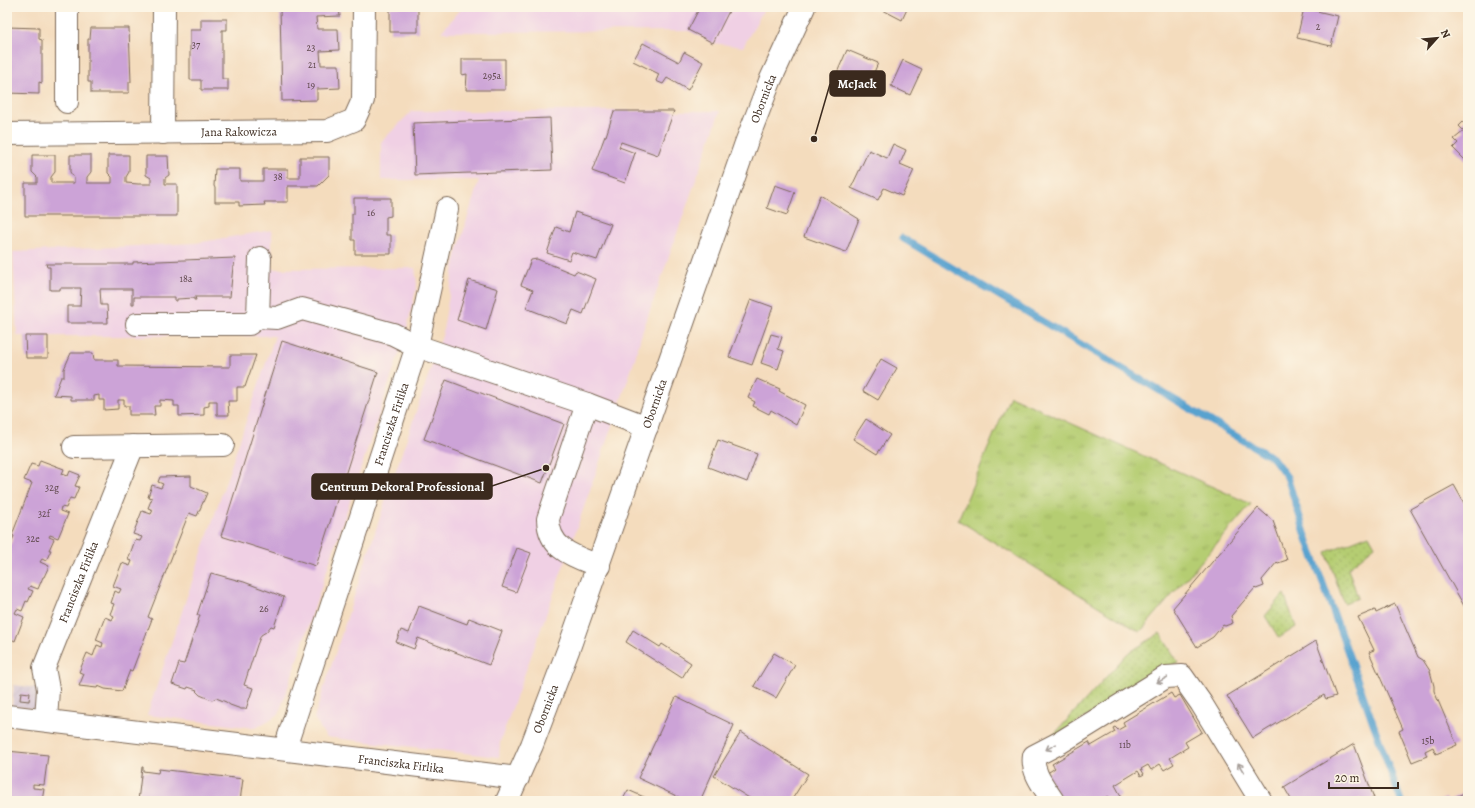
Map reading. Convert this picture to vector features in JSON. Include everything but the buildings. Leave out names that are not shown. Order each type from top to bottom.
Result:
[{"type":"street","points":[[67,7],[67,102]]},
{"type":"street","points":[[163,133],[164,7]]},
{"type":"street","name":"Jana Rakowicza","points":[[7,134],[327,131],[354,120],[363,100],[364,7]]},
{"type":"street","name":"Obornicka","points":[[507,801],[552,695],[746,143],[770,81],[793,28],[804,7]]},
{"type":"street","name":"Franciszka Firlika","points":[[285,748],[417,346],[447,209]]},
{"type":"street","points":[[258,317],[260,258]]},
{"type":"street","points":[[137,324],[249,324],[258,317],[277,318],[302,309],[393,334],[417,346],[587,404],[647,427]]},
{"type":"street","points":[[587,404],[548,519],[548,529],[558,546],[569,554],[598,566]]},
{"type":"street","name":"Franciszka Firlika","points":[[46,720],[48,689],[44,668],[133,446]]},
{"type":"street","points":[[74,447],[223,446]]},
{"type":"street","points":[[1053,801],[1036,772],[1033,763],[1034,756],[1061,742],[1166,677],[1182,676],[1201,703],[1261,801]]},
{"type":"street","name":"Franciszka Firlika","points":[[7,716],[285,748],[518,778]]},
{"type":"shaded area","points":[[463,7],[765,7],[743,47],[713,43],[692,31],[441,32]]},
{"type":"shaded area","points":[[412,111],[720,111],[641,336],[634,362],[564,565],[500,742],[499,757],[326,737],[314,718],[386,499],[442,336],[456,256],[479,180],[381,180],[381,142]]},
{"type":"shaded area","points":[[272,230],[272,269],[415,268],[417,285],[405,336],[279,714],[256,728],[147,715],[275,336],[17,336],[13,252],[196,243]]},
{"type":"shaded area","points":[[14,685],[38,688],[36,709],[12,706]]},
{"type":"green space","points":[[1010,396],[1251,504],[1140,632],[958,520]]},
{"type":"green space","points":[[1369,535],[1375,546],[1348,568],[1358,598],[1344,603],[1326,552]]},
{"type":"green space","points":[[1284,594],[1296,627],[1279,638],[1265,616]]},
{"type":"green space","points":[[1160,633],[1178,662],[1050,739],[1127,654]]},
{"type":"waterway","points":[[902,238],[1273,458],[1287,477],[1306,536],[1401,801]]},
{"type":"place","name":"McJack","points":[[814,139]]},
{"type":"place","name":"Centrum Dekoral Professional","points":[[546,468]]}]
